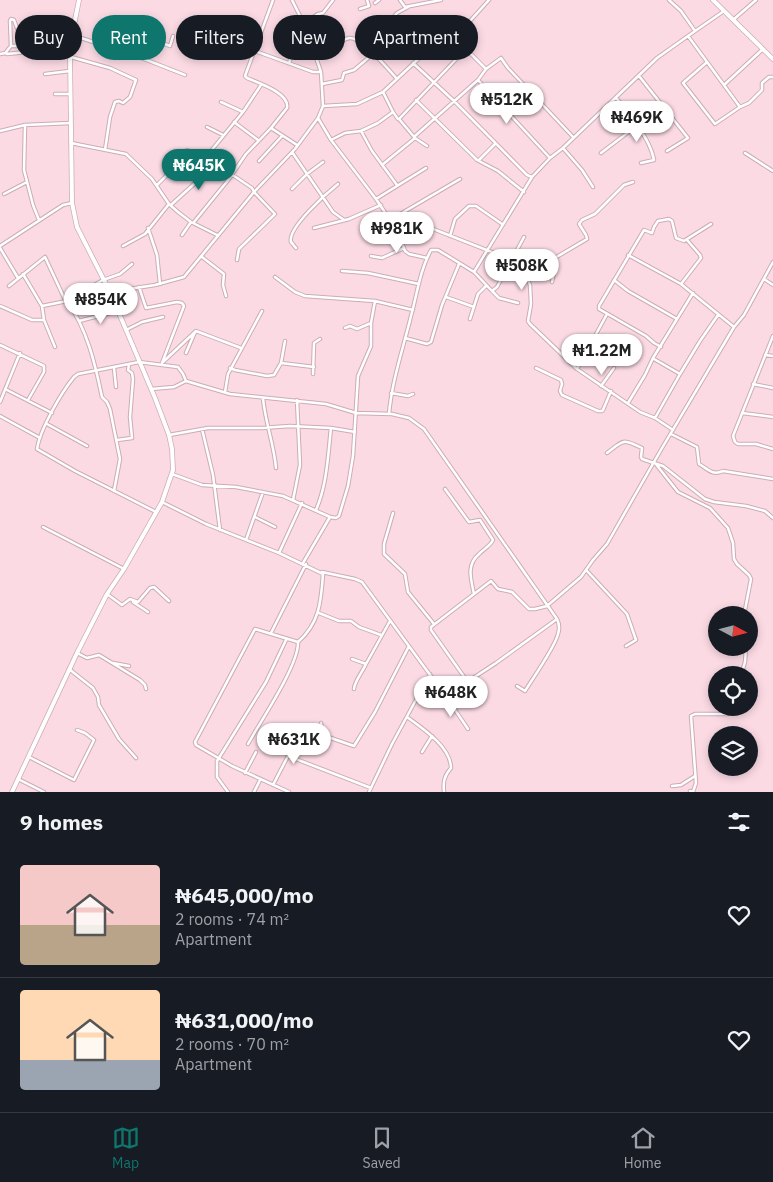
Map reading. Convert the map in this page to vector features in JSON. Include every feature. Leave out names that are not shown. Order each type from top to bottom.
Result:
[{"type":"main road","points":[[76,15],[79,0]]},
{"type":"main road","points":[[713,0],[773,59]]},
{"type":"main road","points":[[12,792],[77,653],[107,594],[124,570],[162,502],[172,474],[172,449],[151,389],[110,292],[77,227],[72,203],[70,60]]},
{"type":"street","points":[[263,30],[273,0]]},
{"type":"street","points":[[292,0],[300,15]]},
{"type":"street","points":[[316,15],[323,13],[333,0]]},
{"type":"street","points":[[360,9],[368,6],[367,0]]},
{"type":"street","points":[[375,3],[380,0]]},
{"type":"street","points":[[400,0],[405,7],[409,7]]},
{"type":"street","points":[[395,15],[409,7],[441,0]]},
{"type":"street","points":[[476,15],[489,0]]},
{"type":"street","points":[[669,0],[681,11],[695,31]]},
{"type":"street","points":[[733,20],[756,0]]},
{"type":"street","points":[[474,272],[532,177],[550,158],[563,148],[657,58],[724,11]]},
{"type":"street","points":[[6,53],[11,46],[10,20],[14,20],[15,23]]},
{"type":"street","points":[[166,45],[169,46],[174,36]]},
{"type":"street","points":[[688,36],[740,107]]},
{"type":"street","points":[[724,85],[763,49]]},
{"type":"street","points":[[0,54],[15,53]]},
{"type":"street","points":[[263,53],[313,72],[320,72]]},
{"type":"street","points":[[382,165],[436,119],[478,80],[486,69],[501,58],[508,68],[574,137]]},
{"type":"street","points":[[82,60],[110,68],[136,80],[128,100],[123,103],[115,102],[110,117],[105,150]]},
{"type":"street","points":[[149,60],[185,74]]},
{"type":"street","points":[[182,235],[232,175],[246,154],[271,128],[288,105],[280,93],[245,76],[252,60]]},
{"type":"street","points":[[110,292],[160,284],[184,277],[254,192],[297,146],[318,118],[323,106],[322,84],[317,60]]},
{"type":"street","points":[[322,84],[342,80],[342,75],[354,70],[366,60]]},
{"type":"street","points":[[379,60],[397,79]]},
{"type":"street","points":[[323,106],[356,104],[383,92],[416,60]]},
{"type":"street","points":[[399,119],[455,60]]},
{"type":"street","points":[[477,60],[486,69]]},
{"type":"street","points":[[413,63],[454,101],[527,175],[532,177]]},
{"type":"street","points":[[706,63],[683,83],[715,124],[749,103],[762,90],[762,83],[769,77],[773,77]]},
{"type":"street","points":[[45,74],[70,71]]},
{"type":"street","points":[[638,76],[688,138],[667,151]]},
{"type":"street","points":[[478,80],[550,158]]},
{"type":"street","points":[[206,157],[243,112],[262,85]]},
{"type":"street","points":[[383,92],[393,112],[415,137],[427,146]]},
{"type":"street","points":[[55,94],[70,94]]},
{"type":"street","points":[[616,98],[627,110],[641,130],[647,144],[652,149],[654,160],[641,163]]},
{"type":"street","points":[[416,100],[478,161],[498,171],[524,192]]},
{"type":"street","points":[[221,102],[243,112]]},
{"type":"street","points":[[331,140],[344,133],[361,131],[378,124],[393,112]]},
{"type":"street","points":[[318,118],[331,140],[381,205],[398,232],[408,254],[427,258]]},
{"type":"street","points":[[641,130],[672,118]]},
{"type":"street","points":[[234,122],[258,140]]},
{"type":"street","points":[[0,131],[25,125],[70,123]]},
{"type":"street","points":[[601,153],[636,123]]},
{"type":"street","points":[[25,125],[24,170],[39,220]]},
{"type":"street","points":[[207,127],[223,135]]},
{"type":"street","points":[[271,128],[297,146]]},
{"type":"street","points":[[361,131],[372,151],[397,185]]},
{"type":"street","points":[[259,161],[282,136]]},
{"type":"street","points":[[71,143],[126,154],[157,185],[170,204],[192,222],[217,235]]},
{"type":"street","points":[[478,161],[495,144]]},
{"type":"street","points":[[563,148],[582,170],[593,187]]},
{"type":"street","points":[[157,185],[173,170],[187,150],[206,157],[252,188],[275,215],[239,249],[237,260]]},
{"type":"street","points":[[292,151],[322,198],[333,212],[344,220]]},
{"type":"street","points":[[745,153],[773,171]]},
{"type":"street","points":[[292,189],[323,162]]},
{"type":"street","points":[[123,246],[140,238],[170,204],[216,164]]},
{"type":"street","points":[[376,199],[426,168]]},
{"type":"street","points":[[390,220],[460,179]]},
{"type":"street","points":[[4,194],[27,182]]},
{"type":"street","points":[[526,275],[587,239],[579,224],[582,220],[595,214],[624,186],[634,182]]},
{"type":"street","points":[[296,248],[291,242],[292,235],[304,216],[338,184]]},
{"type":"street","points":[[18,278],[0,247],[63,205],[72,203]]},
{"type":"street","points":[[314,228],[349,219],[381,205]]},
{"type":"street","points":[[450,236],[458,216],[472,205],[502,224]]},
{"type":"street","points":[[400,215],[410,222],[512,260],[526,275],[531,290],[528,321],[577,368],[601,386],[640,412],[655,418],[672,432],[697,447],[699,464],[713,474],[723,471],[773,479]]},
{"type":"street","points":[[662,347],[600,310],[599,306],[644,231],[652,233],[658,221],[670,219],[676,238],[682,241],[687,240],[711,224]]},
{"type":"street","points":[[442,233],[452,227]]},
{"type":"street","points":[[148,228],[157,255],[160,284]]},
{"type":"street","points":[[492,291],[497,287],[524,237]]},
{"type":"street","points":[[681,284],[701,257],[687,240]]},
{"type":"street","points":[[371,256],[382,258],[404,248]]},
{"type":"street","points":[[389,414],[390,393],[419,284],[431,250],[435,249],[474,272],[499,298],[518,302]]},
{"type":"street","points":[[628,255],[681,284],[734,327]]},
{"type":"street","points":[[202,256],[224,274],[223,285],[226,296]]},
{"type":"street","points":[[9,286],[45,257],[66,302],[79,321],[88,340],[102,397],[110,409],[117,440],[120,459],[114,492]]},
{"type":"street","points":[[552,258],[555,268],[552,282]]},
{"type":"street","points":[[42,306],[66,302],[104,280],[120,274],[132,264]]},
{"type":"street","points":[[405,338],[427,344],[431,342],[459,264]]},
{"type":"street","points":[[467,682],[431,630],[434,624],[491,581],[498,588],[512,592],[529,609],[535,610],[547,606],[587,571],[593,560],[607,544],[773,264]]},
{"type":"street","points":[[342,271],[368,273],[419,284]]},
{"type":"street","points":[[24,274],[42,306],[44,320],[55,347]]},
{"type":"street","points":[[275,277],[295,292],[305,296],[374,301],[413,310]]},
{"type":"street","points":[[764,279],[773,285]]},
{"type":"street","points":[[614,280],[628,291],[677,319]]},
{"type":"street","points":[[470,319],[478,294],[486,286]]},
{"type":"street","points":[[139,287],[146,308],[177,302],[182,303],[184,306],[162,364]]},
{"type":"street","points":[[628,403],[693,293]]},
{"type":"street","points":[[446,297],[474,307]]},
{"type":"street","points":[[172,474],[196,484],[236,487],[262,492],[302,503],[330,517],[336,518],[339,516],[343,506],[353,456],[358,376],[371,346],[371,323],[374,301]]},
{"type":"street","points":[[0,306],[32,320],[44,320]]},
{"type":"street","points":[[79,321],[118,311]]},
{"type":"street","points":[[224,392],[230,368],[262,311]]},
{"type":"street","points":[[577,368],[607,314]]},
{"type":"street","points":[[655,418],[700,341],[718,315]]},
{"type":"street","points":[[126,330],[142,322],[162,317]]},
{"type":"street","points":[[346,328],[350,326],[356,329],[371,323]]},
{"type":"street","points":[[162,364],[196,330]]},
{"type":"street","points":[[196,330],[241,348]]},
{"type":"street","points":[[186,353],[196,330]]},
{"type":"street","points":[[773,336],[733,436],[735,442],[773,448]]},
{"type":"street","points":[[313,374],[314,343],[320,339]]},
{"type":"street","points":[[230,368],[274,375],[281,363],[285,341]]},
{"type":"street","points":[[0,345],[44,366],[45,369],[28,400]]},
{"type":"street","points":[[0,402],[20,353]]},
{"type":"street","points":[[765,355],[773,356]]},
{"type":"street","points":[[653,358],[680,374]]},
{"type":"street","points":[[156,512],[114,492],[38,450],[40,438],[52,413],[74,377],[78,374],[139,362],[178,367],[186,382]]},
{"type":"street","points":[[281,363],[314,367]]},
{"type":"street","points":[[117,440],[132,438],[130,416],[133,379],[132,373],[128,370],[129,365]]},
{"type":"street","points":[[114,368],[116,388]]},
{"type":"street","points":[[536,368],[561,380],[560,391],[562,395],[598,411],[602,412],[611,391]]},
{"type":"street","points":[[601,386],[614,368]]},
{"type":"street","points":[[151,389],[174,387],[186,382],[224,392],[326,404],[356,413],[389,414],[409,418],[424,429],[559,623],[558,636],[525,691],[517,686]]},
{"type":"street","points":[[753,384],[773,388]]},
{"type":"street","points":[[5,389],[52,413]]},
{"type":"street","points":[[390,393],[408,396],[413,394]]},
{"type":"street","points":[[263,398],[264,415],[276,468]]},
{"type":"street","points":[[293,500],[299,476],[297,400]]},
{"type":"street","points":[[742,413],[773,417]]},
{"type":"street","points":[[0,416],[40,438]]},
{"type":"street","points":[[47,424],[87,446]]},
{"type":"street","points":[[168,435],[202,429],[299,426],[355,432]]},
{"type":"street","points":[[316,510],[321,499],[324,484],[331,428]]},
{"type":"street","points":[[202,429],[214,486],[220,530]]},
{"type":"street","points":[[607,453],[623,442],[628,441],[642,448],[640,457],[642,459],[663,466],[705,499],[746,506],[765,511],[772,516],[773,511]]},
{"type":"street","points":[[654,462],[678,492],[710,508],[728,528],[733,543],[734,558],[751,579],[746,606]]},
{"type":"street","points":[[445,489],[469,522],[480,520],[494,540],[475,557],[471,564],[470,571],[474,594]]},
{"type":"street","points":[[246,540],[262,492]]},
{"type":"street","points":[[162,502],[220,530],[322,572],[362,582],[468,729]]},
{"type":"street","points":[[279,553],[302,503]]},
{"type":"street","points":[[393,513],[384,544],[384,554],[405,574],[408,592],[434,624]]},
{"type":"street","points":[[255,517],[275,527]]},
{"type":"street","points":[[271,633],[304,564],[330,517]]},
{"type":"street","points":[[42,527],[124,570]]},
{"type":"street","points":[[587,571],[627,614],[636,640],[626,646]]},
{"type":"street","points":[[248,744],[286,679],[298,642],[309,630],[319,613],[322,598],[322,572]]},
{"type":"street","points":[[130,599],[138,602],[150,588],[154,587],[169,601]]},
{"type":"street","points":[[107,594],[122,605],[130,599]]},
{"type":"street","points":[[130,599],[148,612]]},
{"type":"street","points":[[319,613],[340,621],[351,621],[359,627],[381,635]]},
{"type":"street","points":[[447,698],[557,619]]},
{"type":"street","points":[[354,689],[355,683],[359,679],[390,621]]},
{"type":"street","points":[[289,792],[260,780],[196,745],[196,739],[256,629],[286,640],[298,642]]},
{"type":"street","points":[[228,792],[217,777],[216,769],[219,757],[266,682],[286,640]]},
{"type":"street","points":[[321,723],[325,736],[354,746],[375,712],[409,645]]},
{"type":"street","points":[[77,653],[86,658],[100,655],[140,680],[146,689]]},
{"type":"street","points":[[352,659],[366,664]]},
{"type":"street","points":[[112,662],[129,666]]},
{"type":"street","points":[[69,669],[93,688],[98,697],[99,705],[119,739],[136,758]]},
{"type":"street","points":[[369,792],[392,744],[430,674]]},
{"type":"street","points":[[690,791],[693,792],[695,790],[696,776],[691,716],[708,714]]},
{"type":"street","points":[[407,717],[432,736],[447,753],[451,768],[446,774],[443,783],[444,792]]},
{"type":"street","points":[[28,757],[74,780],[94,740],[77,730]]},
{"type":"street","points":[[273,785],[296,736]]},
{"type":"street","points":[[422,752],[432,736]]},
{"type":"street","points":[[245,772],[256,752]]},
{"type":"street","points":[[288,756],[371,788]]},
{"type":"street","points":[[672,786],[681,785],[696,776]]},
{"type":"street","points":[[18,779],[44,792]]},
{"type":"street","points":[[254,792],[260,780]]}]
